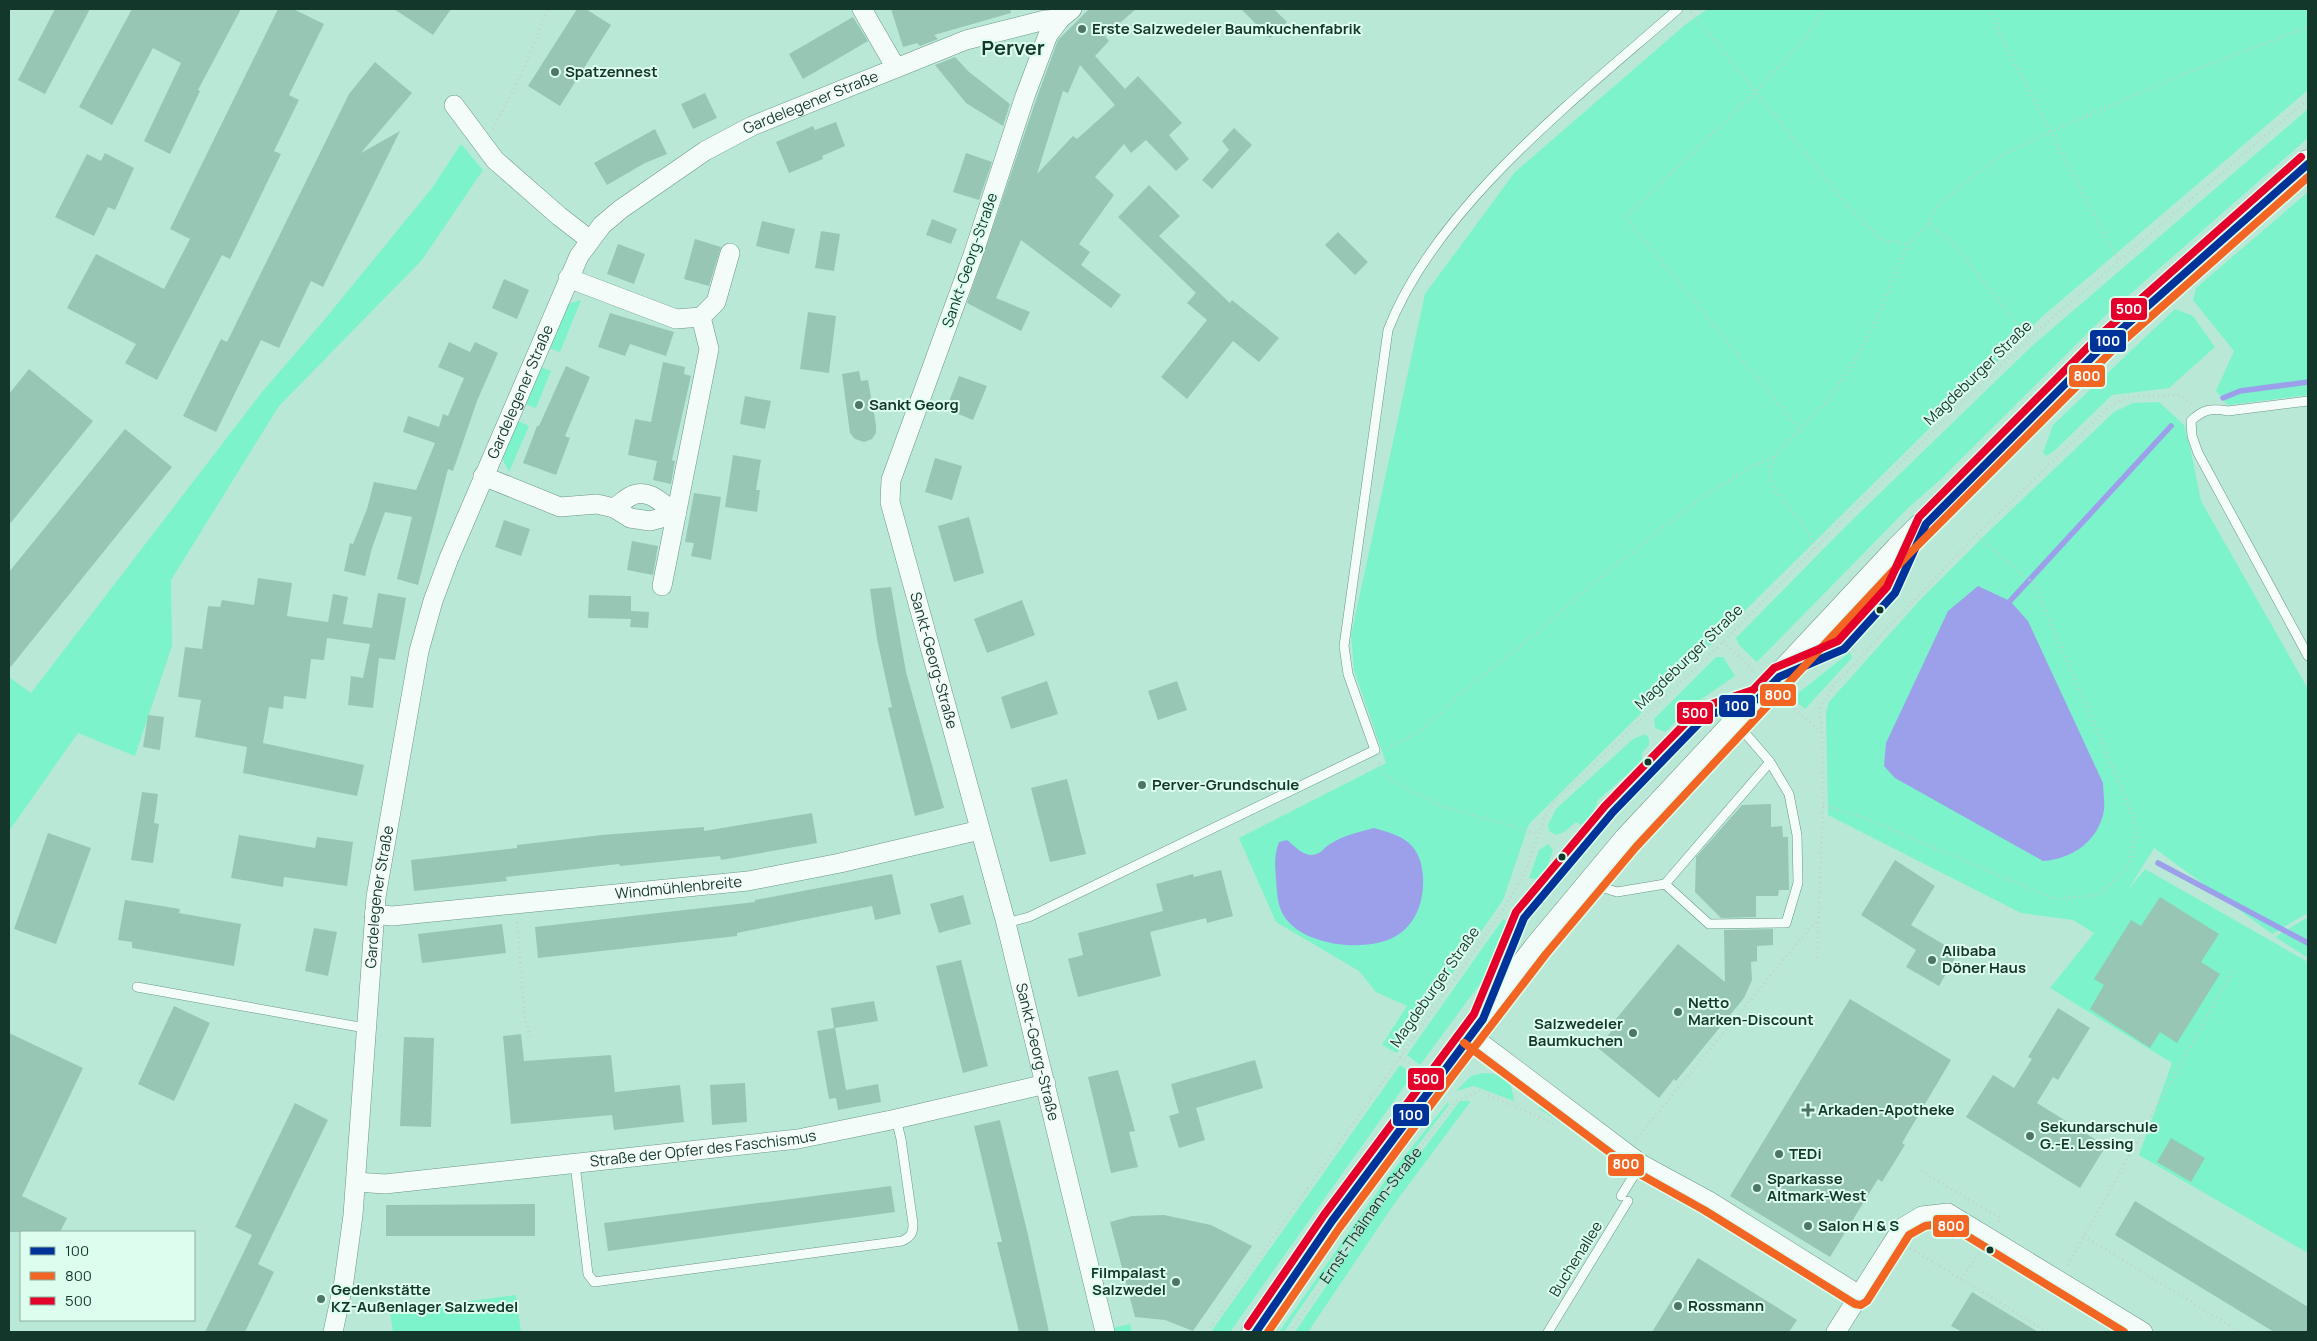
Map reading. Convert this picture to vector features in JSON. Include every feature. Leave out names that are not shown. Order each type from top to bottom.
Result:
[{"type":"main road","name":"Ernst-Thälmann-Straße","points":[[1256,1332],[1332,1220],[1477,1027],[1590,883],[1758,699],[1766,674],[1926,524],[2105,344],[2308,164]]},
{"type":"street","points":[[862,9],[896,68]]},
{"type":"street","name":"Gardelegener Straße","points":[[333,1332],[349,1251],[356,1182],[374,914],[419,651],[433,601],[483,476],[568,278],[590,240],[602,225],[621,209],[705,151],[728,138],[790,110],[966,40],[1066,14]]},
{"type":"street","name":"Sankt-Georg-Straße","points":[[1066,14],[1048,35],[1025,96],[973,255],[896,465],[890,491],[894,526],[1006,924],[1105,1332]]},
{"type":"street","points":[[454,105],[495,160],[559,216],[590,240]]},
{"type":"street","points":[[568,278],[676,319],[701,317],[716,302],[730,253]]},
{"type":"street","points":[[662,586],[709,349],[701,317]]},
{"type":"street","name":"Gardelegener Straße","points":[[483,476],[560,507],[597,504],[614,508],[630,518],[641,521],[650,521],[676,514]]},
{"type":"street","points":[[614,508],[631,496],[640,493],[650,494],[676,514]]},
{"type":"street","name":"Windmühlenbreite","points":[[374,914],[392,916],[748,881],[877,855],[980,830]]},
{"type":"street","points":[[1477,1027],[1641,1164],[1708,1201],[1859,1295]]},
{"type":"street","name":"Straße der Opfer des Faschismus","points":[[356,1182],[385,1184],[798,1139],[896,1119],[1046,1084]]},
{"type":"street","points":[[1836,1332],[1902,1228],[1922,1216],[1948,1213],[2143,1332]]},
{"type":"lane","points":[[1006,924],[1029,917],[1375,750],[1348,674],[1344,646],[1388,330],[1395,312],[1435,246],[1503,166],[1678,9]]},
{"type":"lane","points":[[2308,401],[2228,411],[2217,409],[2201,411],[2191,421],[2192,436],[2198,453],[2308,656]]},
{"type":"lane","points":[[1477,1027],[1524,918],[1613,812],[1706,716],[1758,699]]},
{"type":"lane","points":[[1665,884],[1710,924],[1786,923],[1798,882],[1797,835],[1789,794],[1770,762],[1736,723]]},
{"type":"lane","points":[[1590,883],[1617,892],[1665,884],[1770,762]]},
{"type":"lane","points":[[138,987],[365,1028]]},
{"type":"lane","points":[[575,1164],[588,1274],[594,1282],[894,1242],[909,1238],[913,1232],[896,1119]]},
{"type":"lane","name":"Buchenallee","points":[[1548,1332],[1624,1199],[1641,1164]]},
{"type":"path","points":[[481,142],[495,127],[522,73],[548,9]]},
{"type":"path","points":[[1688,9],[1848,206],[1880,240],[1908,244]]},
{"type":"path","points":[[1801,431],[1624,217],[1756,92],[1807,36],[1824,9]]},
{"type":"path","points":[[1992,9],[2002,39],[2118,260]]},
{"type":"path","points":[[1539,834],[1442,806],[1411,791],[1383,774],[1375,750],[1387,749],[1421,731],[1461,693],[1524,644],[1599,578],[1705,495],[1749,468],[1775,456],[1801,431],[1850,369],[1875,323],[1908,244],[1928,224],[1936,210],[1951,193],[1998,157],[2050,132],[2186,73],[2308,27]]},
{"type":"path","name":"Magdeburger Straße","points":[[1207,1332],[1499,916],[1524,875],[1545,816],[1554,802],[1723,642],[1851,511],[2029,338],[2308,99]]},
{"type":"path","points":[[1928,224],[1953,243],[2029,338]]},
{"type":"path","points":[[1817,958],[1823,805],[1820,708],[1833,686],[1976,535],[2109,407],[2123,399],[2142,396],[2180,395],[2201,411]]},
{"type":"path","points":[[1775,456],[1770,466],[1770,479],[1774,490],[1805,527],[1814,550]]},
{"type":"path","points":[[1823,805],[1865,818],[2054,900],[2100,895],[2128,866],[2136,831],[2129,806],[2034,584],[1976,535]]},
{"type":"path","points":[[1723,642],[1766,674]]},
{"type":"path","points":[[1788,702],[1822,733]]},
{"type":"path","points":[[516,904],[525,1018],[531,1040]]},
{"type":"path","points":[[1626,1153],[1808,930],[1819,920]]},
{"type":"path","points":[[2059,1281],[2234,969]]},
{"type":"path","name":"Ernst-Thälmann-Straße","points":[[1290,1332],[1379,1200],[1456,1101],[1480,1091],[1524,1109]]},
{"type":"path","points":[[2084,1236],[2240,1332]]},
{"type":"path","points":[[1895,1239],[2048,1332]]},
{"type":"green space","points":[[1708,9],[2308,9],[2308,90],[2044,315],[1529,824],[1503,900],[1397,1053],[1382,1045],[1407,1006],[1376,992],[1359,971],[1276,922],[1239,838],[1386,763],[1354,670],[1351,635],[1425,294],[1515,172],[1686,24]]},
{"type":"green space","points":[[2308,109],[2308,138],[2104,317],[1941,479],[1907,509],[1757,662],[1739,645],[1736,638],[1848,524],[2032,346]]},
{"type":"green space","points":[[461,144],[483,170],[422,260],[279,406],[171,580],[172,646],[135,756],[78,733],[9,831],[9,677],[31,693],[262,392],[325,319],[432,188]]},
{"type":"green space","points":[[2308,192],[2308,395],[2228,405],[2216,391],[2234,351],[2193,300],[2196,288]]},
{"type":"green space","points":[[581,300],[560,352],[549,348],[568,304]]},
{"type":"green space","points":[[2175,309],[2193,316],[2215,347],[2169,388],[2112,395],[2054,451],[2046,456],[2043,452],[2053,425]]},
{"type":"green space","points":[[541,367],[551,371],[536,408],[525,404]]},
{"type":"green space","points":[[2159,402],[2184,425],[2201,501],[2308,689],[2308,913],[2272,934],[2154,848],[2128,890],[2145,869],[2308,962],[2308,1253],[2139,1155],[2172,1063],[2050,988],[2094,933],[2073,920],[2021,913],[1828,815],[1826,712],[1829,702],[1920,600],[2114,412],[2133,403]]},
{"type":"green space","points":[[518,421],[529,426],[509,472],[502,458]]},
{"type":"green space","points":[[1850,652],[1852,658],[1805,709],[1792,698]]},
{"type":"green space","points":[[1716,657],[1723,657],[1735,676],[1693,705],[1665,732],[1655,728],[1654,719]]},
{"type":"green space","points":[[1645,734],[1649,738],[1649,745],[1642,753],[1642,761],[1598,800],[1592,816],[1581,825],[1576,822],[1564,832],[1556,835],[1549,831],[1548,825],[1556,809],[1633,739]]},
{"type":"green space","points":[[1548,844],[1553,850],[1546,870],[1536,879],[1529,878],[1539,850]]},
{"type":"green space","points":[[2308,917],[2308,958],[2275,937]]},
{"type":"green space","points":[[1503,919],[1513,925],[1508,946],[1420,1065],[1407,1055]]},
{"type":"green space","points":[[1400,1065],[1413,1074],[1230,1332],[1211,1332]]},
{"type":"green space","points":[[1483,1073],[1502,1076],[1506,1079],[1511,1087],[1514,1101],[1474,1086],[1456,1091],[1471,1076]]},
{"type":"green space","points":[[1460,1101],[1471,1101],[1392,1207],[1308,1332],[1295,1332],[1385,1200]]},
{"type":"green space","points":[[1448,1102],[1449,1105],[1366,1212],[1284,1332],[1279,1332],[1387,1178]]},
{"type":"green space","points":[[1538,1108],[1549,1108],[1616,1156],[1614,1157]]},
{"type":"green space","points":[[516,1295],[521,1332],[393,1332],[390,1312]]},
{"type":"green space","points":[[1130,1324],[1132,1332],[1113,1332],[1112,1328]]},
{"type":"water","points":[[1978,586],[2010,601],[2028,621],[2103,783],[2104,810],[2096,831],[2090,839],[2074,852],[2054,860],[2043,861],[1895,778],[1884,766],[1886,743],[1948,611]]},
{"type":"water","points":[[1374,828],[1402,838],[1409,843],[1419,856],[1423,877],[1422,893],[1419,908],[1411,923],[1399,934],[1387,940],[1372,944],[1355,945],[1321,941],[1306,935],[1293,926],[1284,916],[1278,898],[1275,860],[1279,842],[1287,840],[1304,853],[1314,855],[1341,838]]},
{"type":"building","points":[[55,9],[90,9],[45,94],[18,80]]},
{"type":"building","points":[[132,9],[241,9],[198,90],[200,91],[170,154],[144,141],[181,63],[153,48],[112,125],[79,107]]},
{"type":"building","points":[[278,9],[293,9],[324,24],[289,95],[299,100],[274,151],[281,154],[230,259],[222,255],[157,380],[125,363],[136,344],[67,308],[96,254],[164,289],[190,239],[170,229]]},
{"type":"building","points":[[394,9],[451,9],[433,35]]},
{"type":"building","points":[[577,9],[586,9],[611,25],[560,106],[528,86]]},
{"type":"building","points":[[891,9],[1010,9],[1011,13],[934,35],[938,39],[920,46],[917,43],[903,47]]},
{"type":"building","points":[[1089,9],[1136,9],[1105,36],[1109,41],[1095,56],[1125,89],[1138,76],[1182,123],[1169,135],[1189,159],[1176,171],[1146,140],[1131,153],[1124,144],[1095,177],[1114,195],[1079,244],[1090,252],[1081,265],[1121,295],[1111,308],[1021,240],[996,298],[1030,312],[1021,331],[967,303],[1058,40]],"holes":[[[1080,65],[1115,105],[1077,139],[1073,136],[1037,174],[1063,91],[1068,93]]]},
{"type":"building","points":[[1241,9],[1274,9],[1287,22],[1270,38]]},
{"type":"building","points":[[853,17],[868,41],[803,79],[789,54]]},
{"type":"building","points":[[955,57],[969,72],[1010,104],[1003,126],[966,103],[935,65]]},
{"type":"building","points":[[375,62],[412,93],[361,153],[400,131],[323,287],[311,281],[279,348],[261,340],[216,432],[183,416],[221,339],[227,342],[349,94]]},
{"type":"building","points":[[705,93],[717,118],[693,129],[681,104]]},
{"type":"building","points":[[836,122],[845,146],[822,156],[823,159],[789,173],[776,142],[813,126],[815,130]]},
{"type":"building","points":[[1234,128],[1252,145],[1212,189],[1202,180],[1229,150],[1222,141]]},
{"type":"building","points":[[655,129],[667,154],[645,163],[607,185],[594,163]]},
{"type":"building","points":[[105,153],[134,168],[115,210],[108,207],[94,236],[55,217],[87,154],[101,161]]},
{"type":"building","points":[[966,153],[992,162],[979,200],[953,192]]},
{"type":"building","points":[[1149,185],[1180,216],[1159,236],[1230,303],[1232,300],[1279,338],[1259,362],[1233,341],[1187,399],[1161,377],[1207,320],[1187,303],[1196,293],[1118,217]]},
{"type":"building","points":[[932,219],[957,229],[951,244],[926,235]]},
{"type":"building","points":[[762,221],[795,229],[789,254],[756,246]]},
{"type":"building","points":[[821,231],[840,234],[834,271],[815,268]]},
{"type":"building","points":[[1338,232],[1368,262],[1355,275],[1325,245]]},
{"type":"building","points":[[695,239],[721,247],[709,286],[684,279]]},
{"type":"building","points":[[618,244],[645,254],[634,284],[607,274]]},
{"type":"building","points":[[504,279],[529,290],[517,319],[492,308]]},
{"type":"building","points":[[808,312],[836,316],[829,373],[800,369]]},
{"type":"building","points":[[610,313],[674,332],[666,356],[630,344],[625,356],[598,347]]},
{"type":"building","points":[[449,342],[470,352],[475,342],[498,353],[477,401],[453,471],[448,469],[418,585],[397,579],[412,517],[385,512],[372,548],[365,576],[344,571],[350,543],[353,544],[367,509],[374,482],[416,490],[435,443],[403,432],[408,416],[439,427],[443,414],[448,416],[464,378],[438,367]]},
{"type":"building","points":[[663,362],[685,367],[684,374],[691,376],[672,460],[675,461],[671,484],[653,480],[657,461],[628,455],[635,419],[651,422]]},
{"type":"building","points":[[566,366],[590,377],[565,436],[570,438],[556,475],[523,463],[537,426],[539,426]]},
{"type":"building","points":[[29,369],[93,421],[9,525],[9,394]]},
{"type":"building","name":"Sankt Georg","points":[[859,371],[861,381],[868,380],[876,425],[876,433],[872,439],[864,442],[855,439],[850,433],[842,374]]},
{"type":"building","points":[[959,376],[987,386],[973,420],[946,409]]},
{"type":"building","points":[[745,396],[771,401],[765,429],[740,424]]},
{"type":"building","points":[[125,429],[172,467],[9,669],[9,572]]},
{"type":"building","points":[[733,455],[761,460],[756,490],[760,490],[757,512],[725,507]]},
{"type":"building","points":[[935,458],[962,466],[952,500],[925,492]]},
{"type":"building","points":[[694,493],[721,497],[711,560],[691,556],[694,543],[685,542]]},
{"type":"building","points":[[969,517],[984,573],[954,582],[938,526]]},
{"type":"building","points":[[504,520],[530,529],[521,556],[495,547]]},
{"type":"building","points":[[632,541],[658,546],[653,575],[627,570]]},
{"type":"building","points":[[258,578],[292,583],[287,616],[328,622],[333,594],[348,597],[343,624],[372,628],[378,593],[406,598],[395,660],[379,658],[373,708],[348,705],[351,676],[363,678],[370,644],[327,638],[324,660],[311,659],[306,699],[284,696],[283,709],[269,707],[263,743],[364,765],[357,796],[243,773],[247,747],[195,737],[201,700],[178,697],[185,647],[202,649],[208,606],[220,607],[222,600],[254,605]]},
{"type":"building","points":[[891,587],[906,672],[944,808],[915,816],[888,708],[892,707],[877,639],[870,589]]},
{"type":"building","points":[[589,595],[631,596],[631,611],[649,612],[648,628],[630,627],[631,619],[588,618]]},
{"type":"building","points":[[1022,600],[1035,635],[987,653],[974,619]]},
{"type":"building","points":[[1047,681],[1058,714],[1011,729],[1001,697]]},
{"type":"building","points":[[1177,681],[1187,710],[1158,720],[1148,691]]},
{"type":"building","points":[[148,715],[164,717],[160,750],[143,747]]},
{"type":"building","points":[[1067,779],[1086,854],[1050,862],[1031,788]]},
{"type":"building","points":[[142,792],[158,794],[154,823],[159,824],[153,863],[131,860]]},
{"type":"building","points":[[1771,804],[1771,827],[1782,826],[1783,837],[1788,837],[1789,890],[1779,890],[1778,896],[1756,896],[1756,917],[1721,918],[1695,892],[1696,857],[1742,805]]},
{"type":"building","points":[[812,813],[817,843],[721,860],[720,856],[620,866],[619,864],[506,877],[507,881],[414,891],[411,860],[517,848],[517,845],[602,835],[704,827],[704,831]]},
{"type":"building","points":[[48,833],[91,848],[56,944],[14,929]]},
{"type":"building","points":[[239,835],[315,848],[317,837],[353,842],[347,886],[284,877],[283,887],[231,878]]},
{"type":"building","points":[[1895,860],[1935,886],[1911,925],[1958,953],[1939,986],[1906,967],[1916,950],[1861,915]]},
{"type":"building","points":[[1221,870],[1233,916],[1207,923],[1206,918],[1150,932],[1161,976],[1078,997],[1068,959],[1083,955],[1078,933],[1163,911],[1156,884],[1193,874],[1194,877]]},
{"type":"building","points":[[892,874],[901,914],[875,920],[872,906],[737,933],[737,936],[538,958],[535,927],[755,902],[755,900]]},
{"type":"building","points":[[963,895],[971,924],[939,933],[930,904]]},
{"type":"building","points":[[2160,897],[2219,934],[2201,962],[2220,974],[2177,1043],[2160,1032],[2150,1048],[2090,1009],[2104,985],[2094,979],[2131,920],[2141,926]]},
{"type":"building","points":[[125,900],[180,909],[179,913],[241,924],[234,966],[132,948],[132,942],[118,940]]},
{"type":"building","points":[[502,924],[506,953],[422,963],[418,934]]},
{"type":"building","points":[[314,928],[337,932],[328,976],[305,971]]},
{"type":"building","name":"Netto Marken-Discount","points":[[1773,929],[1773,945],[1757,946],[1757,961],[1751,962],[1752,980],[1744,998],[1676,1081],[1674,1079],[1659,1098],[1598,1048],[1614,1028],[1611,1025],[1678,944],[1725,982],[1724,930]]},
{"type":"building","points":[[961,960],[988,1066],[963,1073],[936,966]]},
{"type":"building","points":[[1850,999],[1951,1060],[1902,1143],[1905,1145],[1882,1182],[1878,1179],[1830,1257],[1730,1196]]},
{"type":"building","points":[[874,1001],[878,1021],[835,1028],[846,1090],[878,1084],[881,1102],[838,1110],[836,1098],[829,1099],[817,1031],[834,1028],[831,1008]]},
{"type":"building","points":[[174,1006],[210,1023],[174,1101],[138,1084]]},
{"type":"building","points":[[2058,1008],[2090,1028],[2058,1080],[2053,1077],[2037,1103],[2106,1146],[2080,1188],[1966,1117],[1993,1075],[2014,1088],[2032,1059],[2028,1057]]},
{"type":"building","points":[[9,1033],[83,1068],[22,1196],[67,1218],[60,1231],[9,1232]]},
{"type":"building","points":[[521,1034],[524,1061],[611,1055],[615,1092],[680,1085],[684,1122],[614,1130],[612,1115],[511,1124],[503,1036]]},
{"type":"building","points":[[404,1037],[434,1038],[431,1127],[400,1126]]},
{"type":"building","points":[[1255,1060],[1263,1088],[1196,1108],[1205,1140],[1179,1148],[1169,1116],[1179,1113],[1171,1084]]},
{"type":"building","points":[[1118,1070],[1135,1131],[1129,1132],[1138,1167],[1111,1173],[1088,1077]]},
{"type":"building","points":[[745,1083],[747,1122],[712,1125],[710,1085]]},
{"type":"building","points":[[295,1103],[328,1120],[258,1264],[274,1272],[245,1332],[205,1332],[252,1235],[235,1227]]},
{"type":"building","points":[[1000,1120],[1049,1332],[1019,1332],[997,1242],[1002,1242],[974,1126]]},
{"type":"building","points":[[2171,1138],[2205,1158],[2191,1182],[2157,1162]]},
{"type":"building","points":[[891,1186],[895,1212],[608,1251],[604,1223]]},
{"type":"building","points":[[2135,1201],[2308,1307],[2308,1332],[2274,1332],[2115,1235]]},
{"type":"building","points":[[535,1204],[535,1236],[386,1236],[386,1205]]},
{"type":"building","name":"Filmpalast Salzwedel","points":[[1164,1215],[1211,1225],[1252,1246],[1193,1331],[1165,1320],[1135,1317],[1110,1222],[1132,1216]]},
{"type":"building","points":[[1698,1258],[1797,1320],[1789,1332],[1652,1332]]},
{"type":"building","points":[[1972,1292],[2038,1332],[1962,1332],[1951,1326]]},
{"type":"waterway","points":[[2223,398],[2240,391],[2308,382]]},
{"type":"waterway","points":[[2010,601],[2171,426]]},
{"type":"waterway","points":[[2158,863],[2308,943]]},
{"type":"transit line","name":"500","points":[[1248,1326],[1324,1215],[1474,1014],[1516,912],[1605,806],[1700,708],[1753,690],[1774,668],[1838,641],[1887,587],[1919,517],[2098,337],[2301,157]]},
{"type":"transit line","name":"100","points":[[1256,1332],[1332,1221],[1483,1019],[1524,918],[1613,812],[1706,716],[1758,699],[1779,677],[1844,649],[1895,593],[1926,524],[2105,344],[2308,164]]},
{"type":"transit line","name":"800","points":[[1268,1332],[1340,1227],[1453,1075],[1546,954],[1636,847],[1906,557],[2112,351],[2308,177]]},
{"type":"transit line","name":"800","points":[[1464,1043],[1636,1172],[1704,1210],[1855,1304],[1861,1305],[1867,1301],[1909,1235],[1925,1226],[1946,1223],[2124,1332]]},
{"type":"place","name":"Erste Salzwedeler Baumkuchenfabrik","points":[[1082,29]]},
{"type":"place","name":"Spatzennest","points":[[555,72]]},
{"type":"place","name":"Sankt Georg","points":[[859,405]]},
{"type":"place","name":"Perver-Grundschule","points":[[1142,785]]},
{"type":"place","name":"Alibaba Döner Haus","points":[[1932,960]]},
{"type":"place","name":"Netto Marken-Discount","points":[[1678,1012]]},
{"type":"place","name":"Salzwedeler Baumkuchen","points":[[1633,1033]]},
{"type":"place","name":"Arkaden-Apotheke","points":[[1808,1110]]},
{"type":"place","name":"Sekundarschule G.-E. Lessing","points":[[2030,1136]]},
{"type":"place","name":"TEDi","points":[[1779,1154]]},
{"type":"place","name":"Sparkasse Altmark-West","points":[[1757,1188]]},
{"type":"place","name":"Salon H & S","points":[[1808,1226]]},
{"type":"place","name":"Filmpalast Salzwedel","points":[[1176,1282]]},
{"type":"place","name":"Gedenkstätte KZ-Außenlager Salzwedel","points":[[321,1299]]},
{"type":"place","name":"Rossmann","points":[[1678,1306]]},
{"type":"district","name":"Perver","points":[[1013,48]]}]
